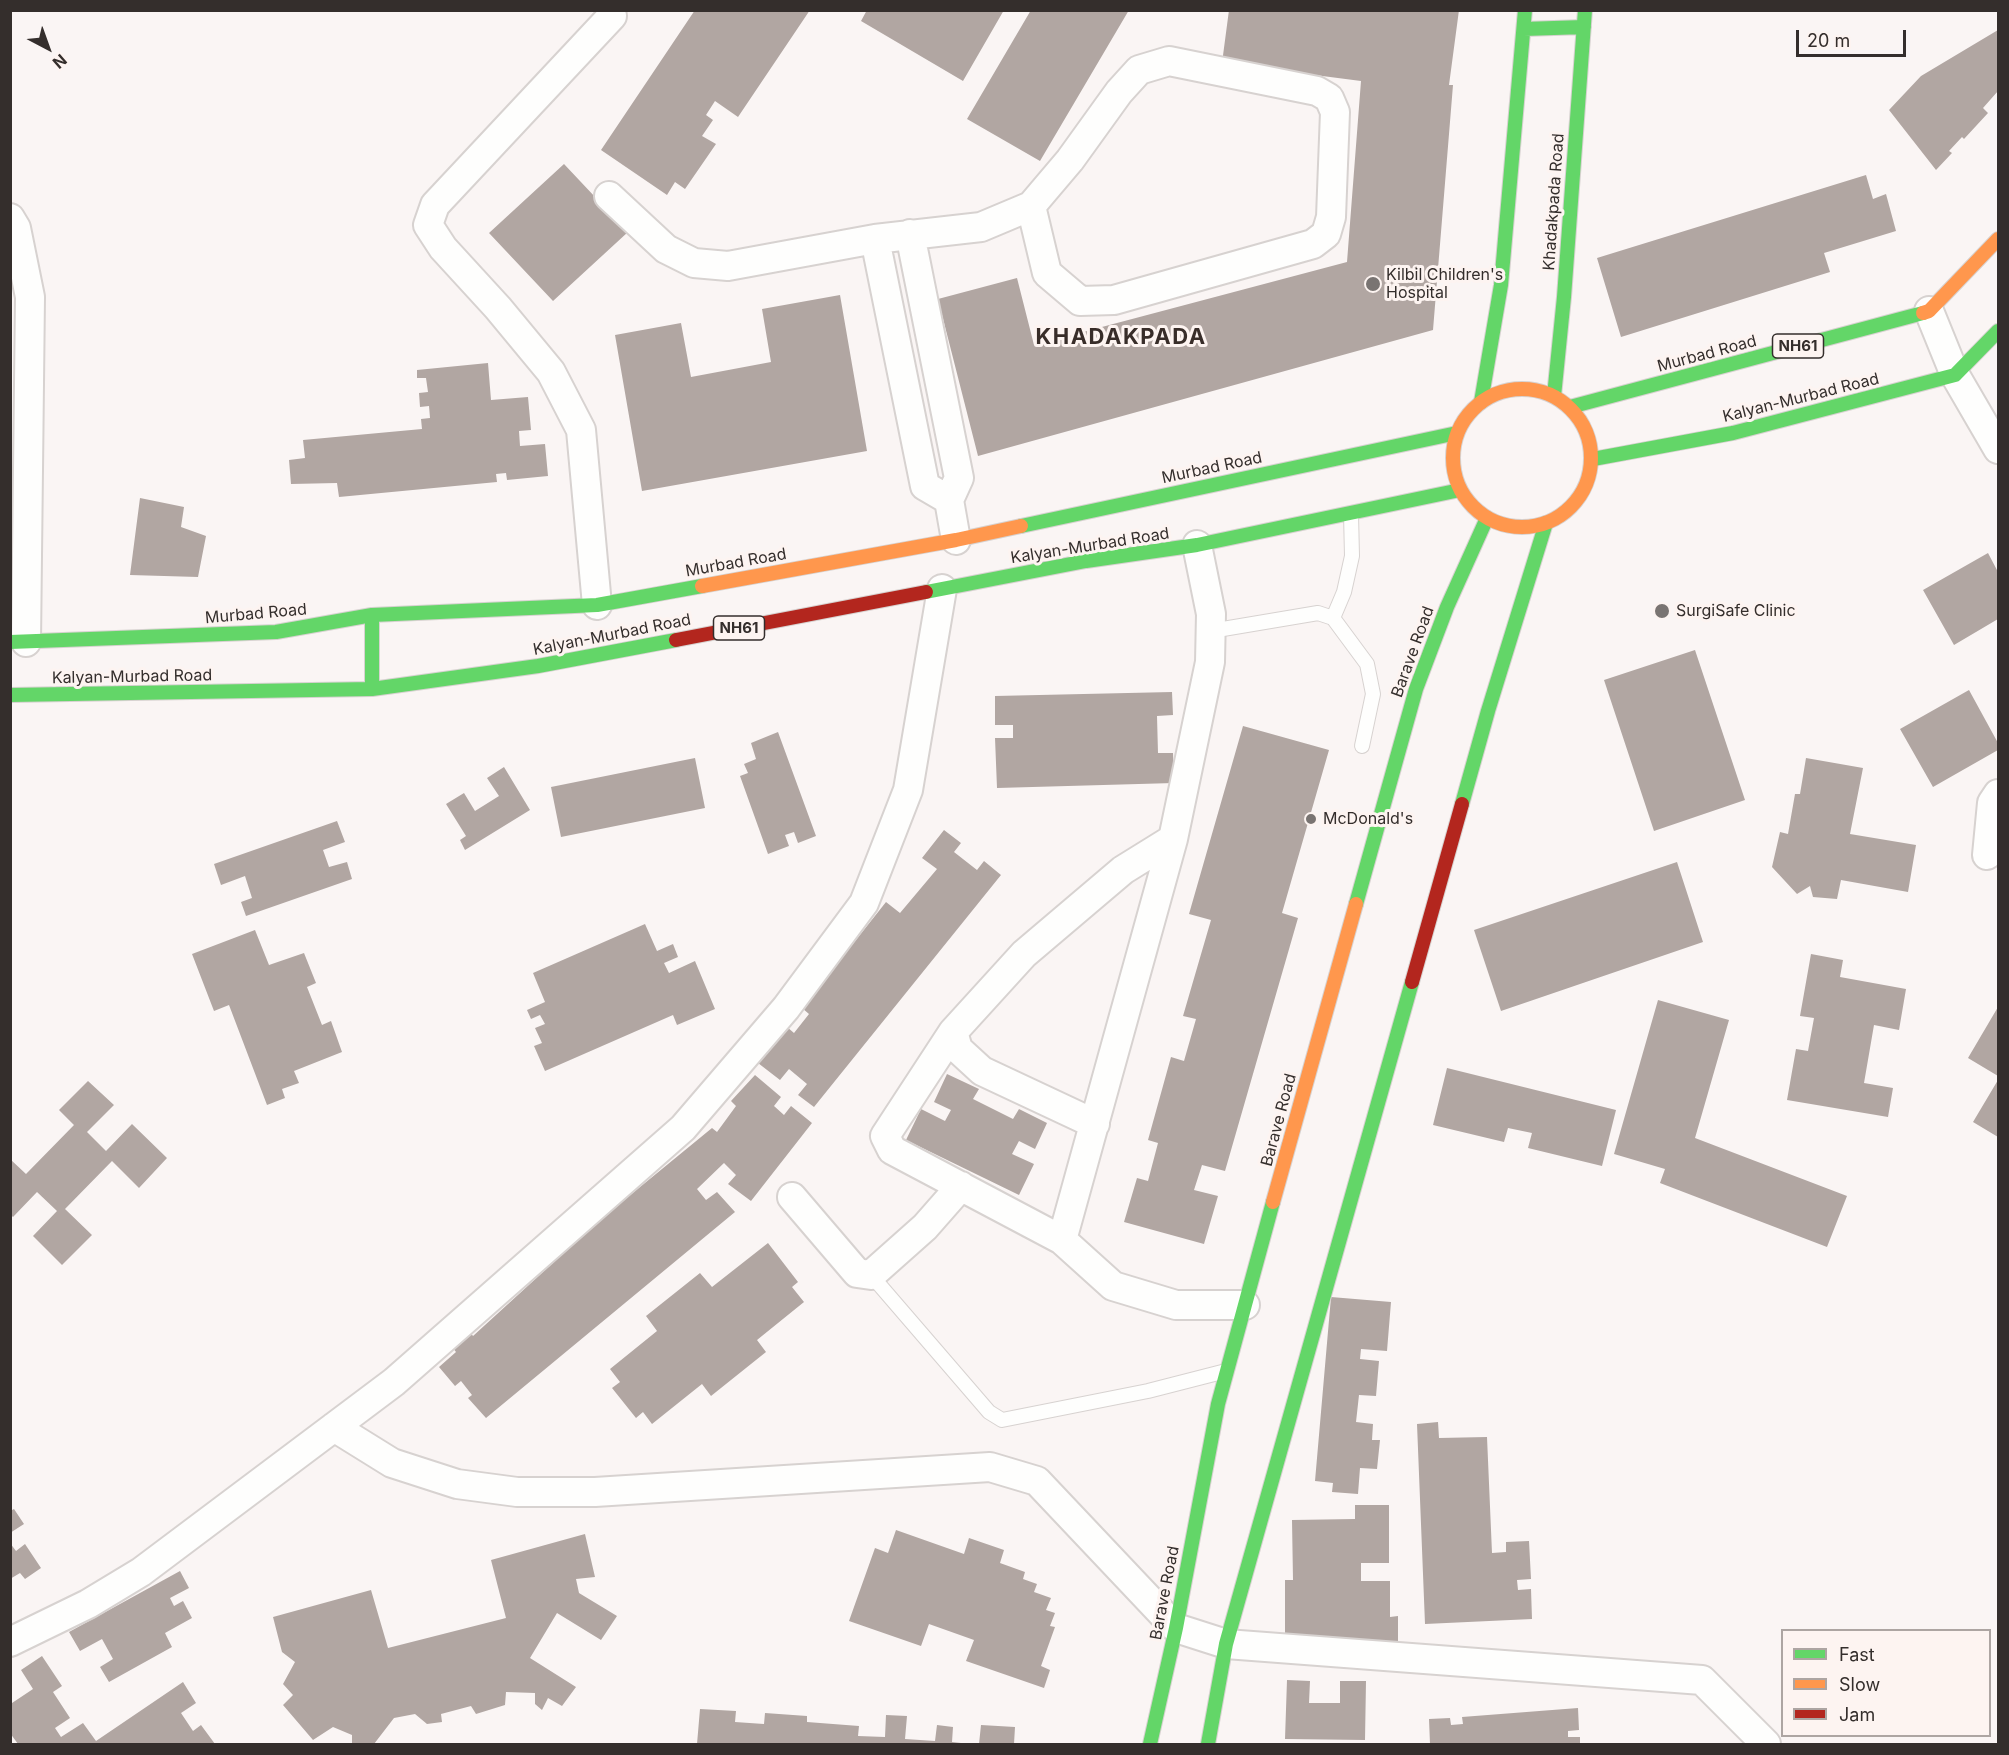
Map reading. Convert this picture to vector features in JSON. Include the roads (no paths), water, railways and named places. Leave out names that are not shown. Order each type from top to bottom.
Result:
[{"type":"main road","points":[[1481,402],[1501,285],[1525,10]]},
{"type":"main road","name":"Khadakpada Road","points":[[1554,396],[1585,10]]},
{"type":"main road","points":[[1524,28],[1584,27]]},
{"type":"main road","points":[[1929,311],[1998,239]]},
{"type":"main road","name":"Murbad Road","points":[[1570,407],[1929,311]]},
{"type":"main road","points":[[1955,375],[1998,331]]},
{"type":"main road","name":"Kalyan-Murbad Road","points":[[1593,459],[1732,433],[1955,375]]},
{"type":"main road","points":[[1517,388],[1536,389],[1554,396],[1570,407],[1582,423],[1593,459],[1587,481],[1578,498],[1563,513],[1546,522],[1526,527],[1506,525],[1487,518],[1471,506],[1460,490],[1454,472],[1453,452],[1457,433],[1467,416],[1481,402],[1498,392],[1517,388]]},
{"type":"main road","name":"Murbad Road","points":[[18,642],[276,632],[372,615],[597,605],[956,540],[1457,433]]},
{"type":"main road","name":"Kalyan-Murbad Road","points":[[10,695],[372,689],[538,666],[1086,561],[1197,545],[1460,490]]},
{"type":"main road","name":"Barave Road","points":[[1150,1744],[1176,1628],[1218,1404],[1330,995],[1416,688],[1447,607],[1487,518]]},
{"type":"main road","points":[[1208,1744],[1226,1644],[1484,723],[1546,522]]},
{"type":"main road","points":[[372,615],[372,689]]},
{"type":"street","points":[[597,605],[581,430],[551,372],[498,308],[443,248],[428,225],[435,205],[612,16]]},
{"type":"street","points":[[609,196],[666,249],[694,263],[728,266],[875,239],[981,226],[1031,206],[1070,160],[1119,92],[1139,70],[1169,61],[1317,91],[1329,98],[1335,112],[1331,217],[1326,234],[1313,244],[1114,300],[1080,301],[1047,273],[1031,206]]},
{"type":"street","points":[[10,218],[16,228],[30,297],[18,642]]},
{"type":"street","points":[[910,234],[959,478],[949,500],[956,540]]},
{"type":"street","points":[[875,239],[925,486],[949,500]]},
{"type":"street","points":[[1929,311],[1955,375],[1998,448]]},
{"type":"street","points":[[1062,1240],[1173,839],[1210,662],[1211,614],[1197,545]]},
{"type":"street","points":[[10,1642],[88,1604],[141,1572],[394,1382],[682,1128],[786,1008],[864,903],[908,790],[942,589]]},
{"type":"street","points":[[1987,855],[1992,803],[1998,794]]},
{"type":"street","points":[[1173,839],[1123,870],[1024,954],[953,1032],[885,1136],[892,1150],[1062,1240],[1113,1286],[1176,1305],[1245,1305]]},
{"type":"street","points":[[953,1032],[958,1049],[982,1071],[1095,1124]]},
{"type":"street","points":[[792,1197],[857,1273],[871,1275],[925,1227],[961,1186]]},
{"type":"street","points":[[334,1427],[392,1463],[457,1484],[517,1492],[607,1491],[990,1467],[1038,1481],[1176,1628],[1226,1644],[1702,1680],[1766,1744]]},
{"type":"lane","points":[[1333,618],[1344,592],[1352,556],[1351,514]]},
{"type":"lane","points":[[1211,631],[1318,613],[1333,618],[1367,664],[1373,694],[1362,746]]},
{"type":"lane","points":[[871,1275],[989,1412],[1002,1420],[1148,1391],[1228,1370]]},
{"type":"place","name":"Kilbil Children's Hospital","points":[[1373,284]]},
{"type":"place","name":"SurgiSafe Clinic","points":[[1662,611]]},
{"type":"place","name":"McDonald's","points":[[1311,819]]},
{"type":"district","name":"KHADAKPADA","points":[[1121,337]]}]
